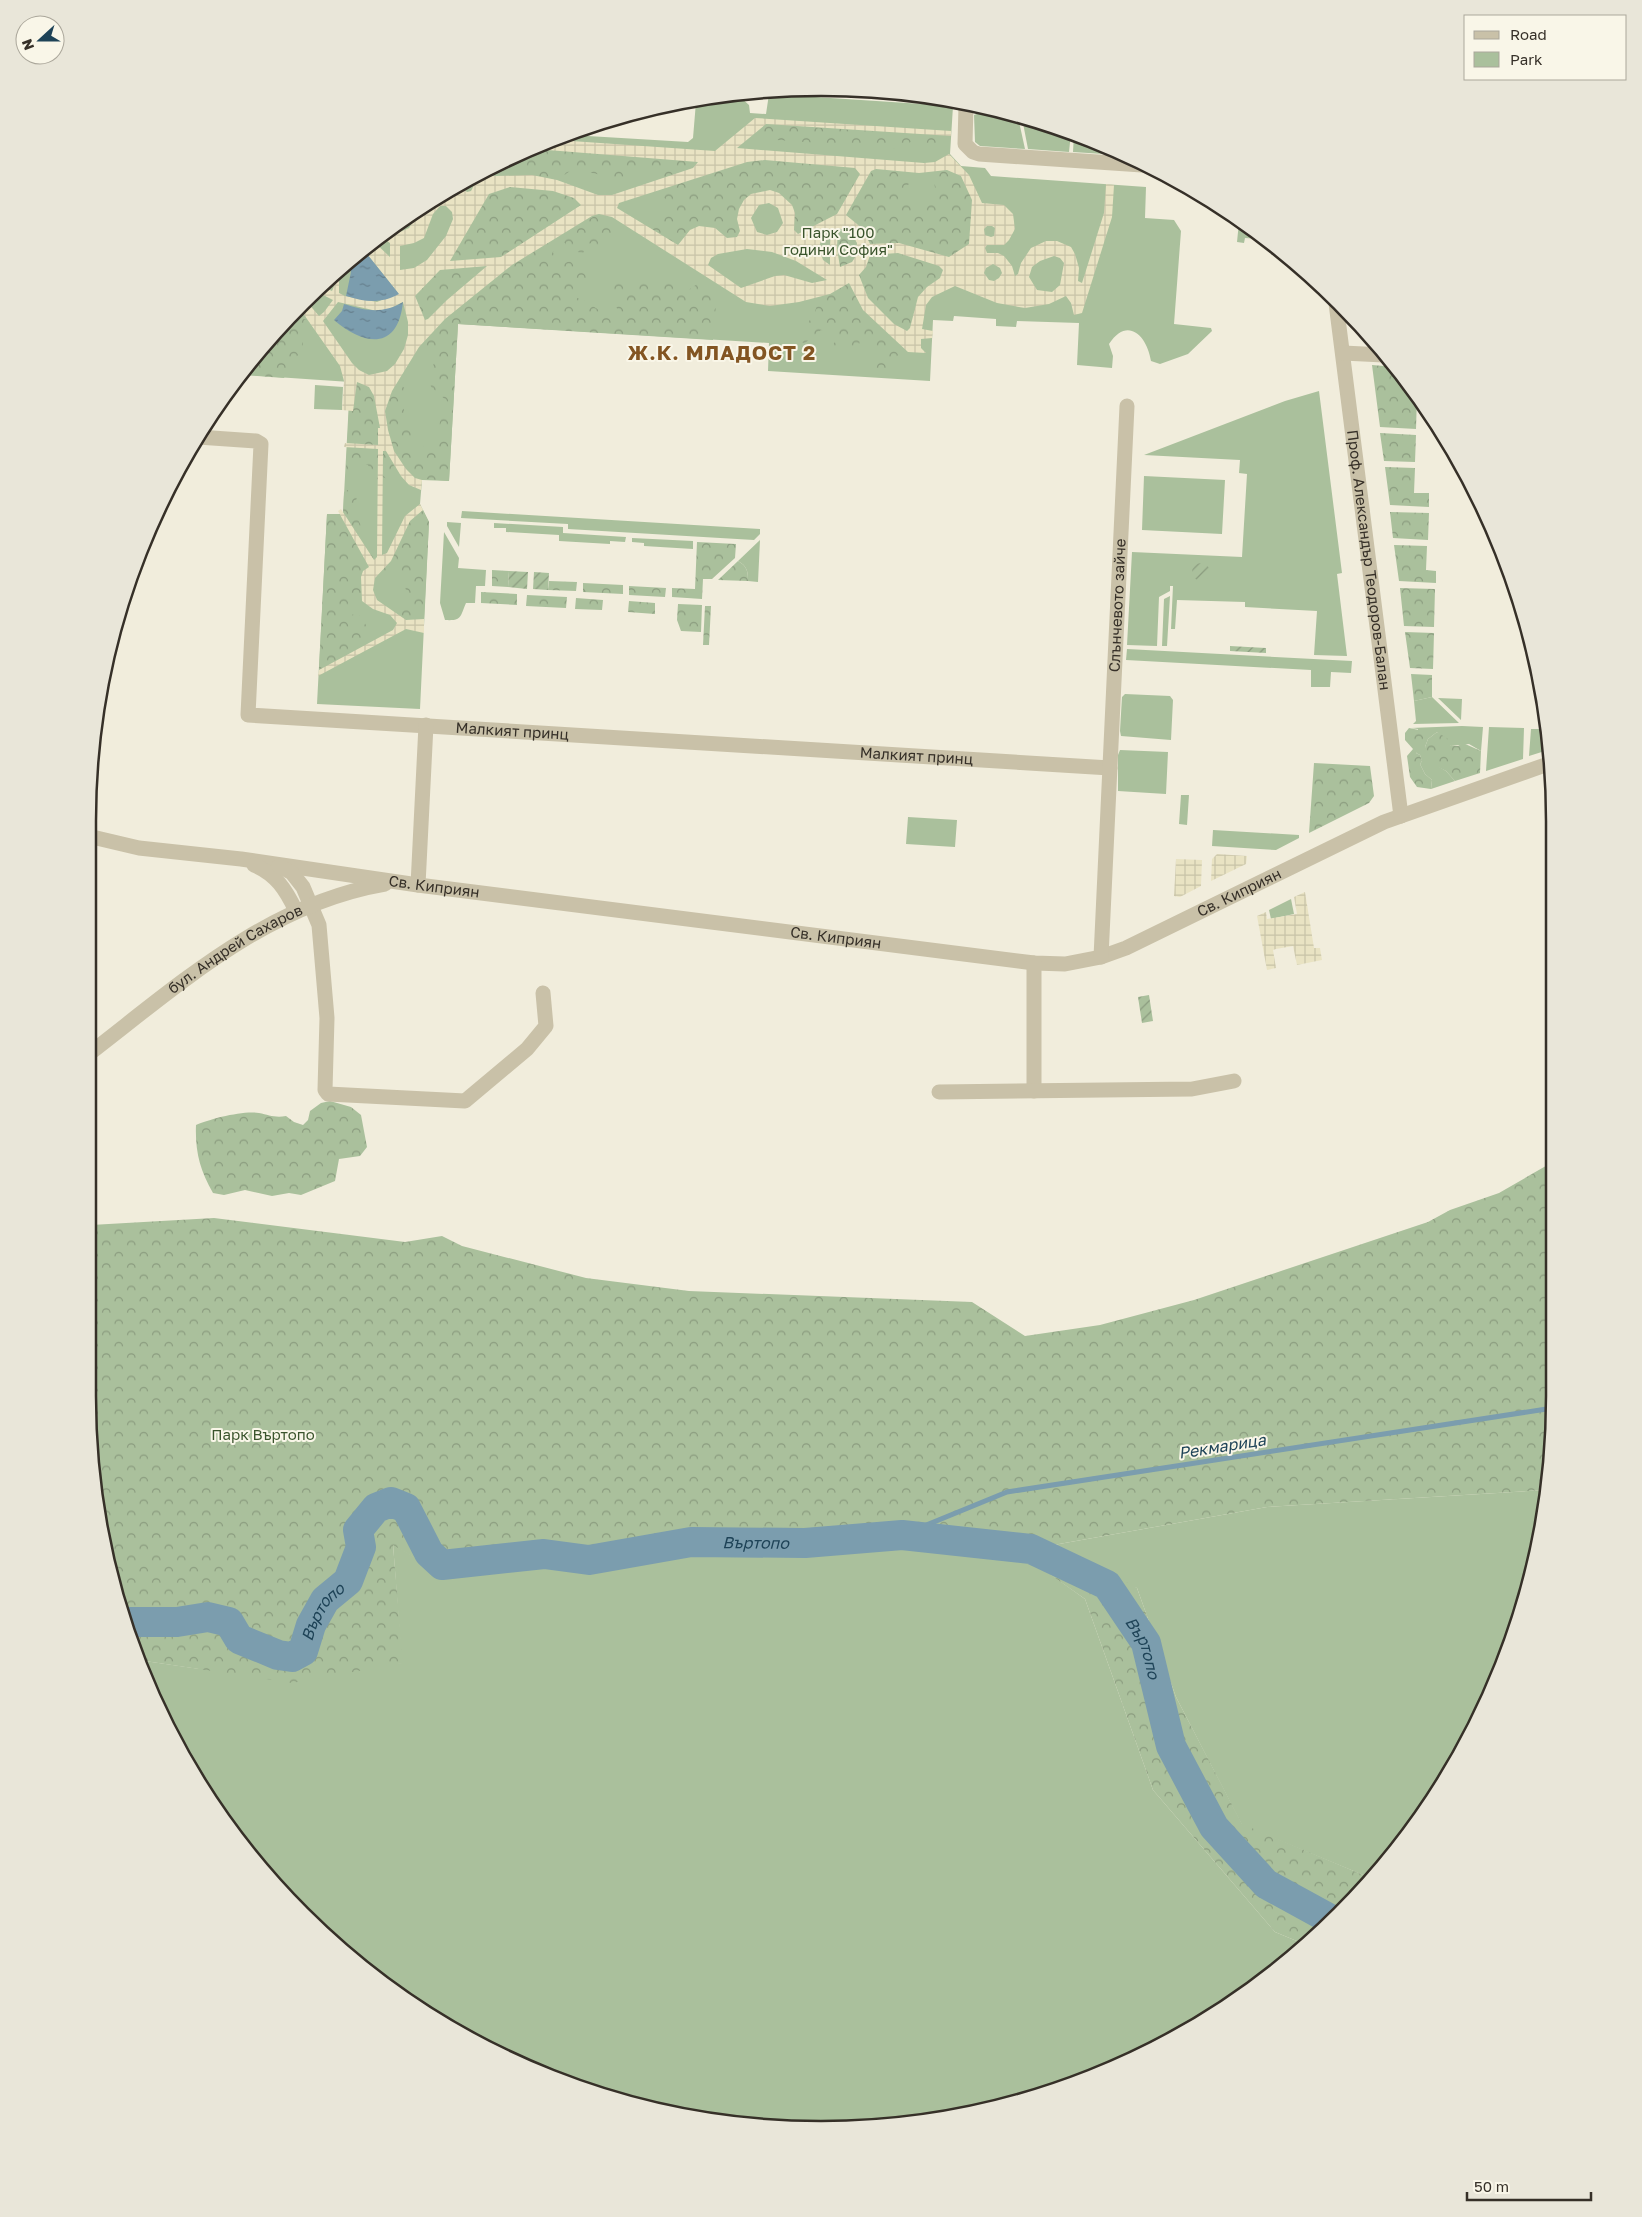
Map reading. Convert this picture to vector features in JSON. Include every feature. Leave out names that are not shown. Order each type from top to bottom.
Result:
[{"type":"street","points":[[966,111],[965,144],[973,152],[979,154],[1126,164]]},
{"type":"street","name":"Проф. Александър Теодоров-Балан","points":[[1338,314],[1401,816]]},
{"type":"street","points":[[1343,352],[1375,354]]},
{"type":"street","name":"Слънчевото зайче","points":[[1101,957],[1128,406]]},
{"type":"street","name":"Малкият принц","points":[[206,438],[256,441],[261,444],[248,714],[1110,768]]},
{"type":"street","points":[[418,884],[426,726]]},
{"type":"street","name":"Св. Киприян","points":[[96,838],[139,848],[276,864],[399,882],[1034,963],[1065,964],[1101,957],[1174,927],[1378,825],[1543,766]]},
{"type":"street","points":[[241,860],[272,874],[281,884],[296,911]]},
{"type":"street","points":[[276,864],[292,873],[303,887],[320,933],[327,1018],[325,1090],[328,1094],[465,1101],[527,1049],[546,1026],[543,992]]},
{"type":"street","name":"бул. Андрей Сахаров","points":[[96,1049],[220,952],[296,911],[311,905],[365,888],[399,882]]},
{"type":"street","points":[[1034,963],[1034,1092]]},
{"type":"street","points":[[938,1092],[1192,1089],[1234,1082]]},
{"type":"green space","name":"Парк \"100 години София\"","points":[[808,97],[931,105],[953,108],[950,154],[961,166],[985,168],[991,176],[1146,187],[1145,218],[1174,220],[1181,231],[1174,324],[1211,328],[1212,331],[1188,354],[1160,364],[1151,361],[1149,352],[1141,337],[1129,330],[1123,331],[1109,344],[1113,356],[1112,368],[1077,365],[1079,323],[1017,321],[1016,327],[996,326],[996,319],[954,316],[953,321],[933,320],[930,381],[768,371],[769,343],[458,324],[449,481],[422,480],[420,504],[429,522],[420,709],[317,704],[327,514],[343,514],[350,382],[250,375],[276,343],[343,276],[418,218],[500,171],[544,151],[586,136],[688,142],[693,138],[696,107],[744,100],[749,105],[750,113],[766,114],[768,98]]},
{"type":"green space","points":[[978,114],[1020,124],[1025,149],[980,146],[975,142],[974,115]]},
{"type":"green space","points":[[766,124],[941,136],[936,143],[928,144],[924,150],[912,141],[901,149],[777,140],[758,131]]},
{"type":"green space","points":[[1023,125],[1070,141],[1069,152],[1028,149]]},
{"type":"green space","points":[[1074,142],[1105,154],[1073,152]]},
{"type":"green space","points":[[547,150],[697,160],[698,162],[696,166],[662,178],[643,161],[637,163],[638,175],[616,178],[573,169],[557,180],[527,175],[523,166],[514,165]]},
{"type":"green space","points":[[765,160],[855,168],[860,173],[837,214],[798,234],[794,230],[796,223],[786,198],[767,191],[757,192],[743,202],[739,210],[740,231],[737,237],[727,238],[723,233],[686,235],[680,244],[676,245],[647,228],[649,217],[656,212],[662,212],[666,208],[666,200],[662,195],[663,189],[747,162]]},
{"type":"green space","points":[[873,170],[908,172],[909,184],[904,188],[905,195],[913,204],[918,201],[934,199],[936,196],[934,180],[943,170],[952,171],[961,176],[971,195],[969,245],[949,257],[899,243],[869,244],[863,229],[846,215]]},
{"type":"green space","points":[[510,187],[537,188],[559,192],[576,200],[581,205],[474,276],[425,320],[414,296],[452,258],[489,194]]},
{"type":"green space","points":[[599,214],[612,217],[616,237],[611,245],[595,247],[592,243],[588,244],[583,253],[567,250],[565,243],[560,242],[558,235]]},
{"type":"green space","points":[[838,228],[850,232],[857,243],[857,252],[854,259],[840,267]]},
{"type":"green space","points":[[1238,229],[1252,238],[1245,238],[1244,243],[1237,242]]},
{"type":"green space","points":[[550,240],[554,247],[553,253],[564,263],[575,260],[591,275],[591,283],[584,288],[574,285],[575,297],[585,301],[616,321],[621,316],[610,295],[612,285],[622,279],[633,278],[651,286],[668,282],[687,291],[700,282],[712,293],[716,306],[713,340],[458,324],[449,481],[415,478],[397,456],[387,428],[386,410],[398,381],[407,391],[407,399],[402,405],[409,422],[414,451],[417,455],[422,452],[424,441],[431,439],[440,441],[437,431],[447,401],[431,387],[429,375],[435,361],[427,351],[419,347],[482,289]]},
{"type":"green space","points":[[898,253],[939,266],[943,270],[940,278],[918,297],[910,328],[907,331],[892,324],[878,309],[866,291],[859,275],[868,262],[870,255]]},
{"type":"green space","points":[[849,283],[863,310],[899,343],[901,349],[896,358],[890,366],[882,371],[872,371],[867,363],[877,356],[870,347],[868,339],[864,338],[860,341],[856,354],[852,354],[844,348],[832,351],[831,347],[835,342],[834,336],[821,330],[805,343],[798,342],[799,337],[815,312],[819,297]]},
{"type":"green space","points":[[300,318],[311,321],[302,332],[303,349],[292,362],[284,378],[250,375],[276,343]]},
{"type":"green space","points":[[1372,365],[1385,366],[1417,408],[1416,429],[1380,427]]},
{"type":"green space","points":[[357,382],[369,387],[374,396],[387,454],[399,474],[391,480],[382,477],[374,481],[368,465],[363,465],[357,471],[351,473],[346,469],[349,410],[353,410],[355,384]]},
{"type":"green space","points":[[315,385],[343,387],[342,410],[314,409]]},
{"type":"green space","points":[[1319,391],[1342,573],[1337,574],[1347,656],[1314,655],[1317,611],[1245,607],[1245,602],[1177,600],[1175,629],[1171,629],[1173,586],[1170,586],[1170,591],[1159,597],[1157,646],[1127,645],[1132,552],[1242,557],[1247,474],[1239,473],[1240,460],[1144,455],[1285,401]]},
{"type":"green space","points":[[1380,433],[1416,435],[1415,462],[1384,461]]},
{"type":"green space","points":[[1385,467],[1415,468],[1414,493],[1429,493],[1429,507],[1390,505]]},
{"type":"green space","points":[[1144,476],[1225,480],[1222,534],[1142,530]]},
{"type":"green space","points":[[362,486],[356,501],[356,512],[361,526],[357,531],[376,549],[376,557],[363,571],[361,596],[347,610],[350,615],[359,615],[365,623],[368,630],[363,635],[365,644],[319,670],[327,514],[343,514],[344,492]]},
{"type":"green space","points":[[423,510],[429,522],[424,619],[411,620],[395,611],[407,593],[402,578],[393,573],[382,576],[379,571],[391,561],[410,521]]},
{"type":"green space","points":[[462,511],[760,529],[760,534],[754,540],[568,529],[568,524],[461,518]]},
{"type":"green space","points":[[1390,512],[1429,513],[1428,540],[1393,538]]},
{"type":"green space","points":[[447,522],[461,523],[459,547],[447,526]]},
{"type":"green space","points":[[494,523],[563,527],[563,533],[626,537],[625,542],[610,541],[610,544],[559,541],[559,535],[506,532],[506,528],[494,528]]},
{"type":"green space","points":[[444,532],[459,558],[458,568],[486,570],[485,586],[476,586],[475,603],[466,603],[460,617],[455,620],[445,620],[440,603]]},
{"type":"green space","points":[[632,538],[693,541],[693,549],[644,546],[644,543],[632,542]]},
{"type":"green space","points":[[760,540],[758,582],[748,581],[746,569],[738,561]]},
{"type":"green space","points":[[697,542],[736,544],[735,558],[712,579],[703,579],[702,599],[672,597],[672,588],[695,589]]},
{"type":"green space","points":[[1394,545],[1427,546],[1426,570],[1436,571],[1436,583],[1399,581]]},
{"type":"green space","points":[[738,561],[746,569],[748,581],[718,580]]},
{"type":"green space","points":[[1197,563],[1205,563],[1210,568],[1208,579],[1197,581],[1192,576],[1192,568]]},
{"type":"green space","points":[[492,570],[509,571],[508,587],[492,586]]},
{"type":"green space","points":[[509,571],[528,572],[527,589],[508,587]]},
{"type":"green space","points":[[534,572],[549,573],[548,590],[533,589]]},
{"type":"green space","points":[[549,581],[577,582],[576,591],[548,590]]},
{"type":"green space","points":[[583,583],[623,585],[623,594],[583,592]]},
{"type":"green space","points":[[629,586],[666,588],[665,597],[629,595]]},
{"type":"green space","points":[[1400,588],[1435,589],[1434,627],[1404,626]]},
{"type":"green space","points":[[481,592],[517,594],[517,605],[481,603]]},
{"type":"green space","points":[[527,595],[567,597],[566,608],[526,606]]},
{"type":"green space","points":[[1170,596],[1167,646],[1162,646],[1164,599]]},
{"type":"green space","points":[[576,598],[603,600],[602,610],[575,609]]},
{"type":"green space","points":[[629,601],[655,603],[655,614],[628,612]]},
{"type":"green space","points":[[678,604],[702,605],[701,632],[681,631],[677,620]]},
{"type":"green space","points":[[705,606],[711,606],[709,645],[703,645]]},
{"type":"green space","points":[[1405,632],[1434,633],[1433,669],[1410,668]]},
{"type":"green space","points":[[1230,646],[1266,648],[1266,653],[1230,651]]},
{"type":"green space","points":[[1127,649],[1352,661],[1351,673],[1331,672],[1330,687],[1311,687],[1311,670],[1126,660]]},
{"type":"green space","points":[[1411,674],[1432,675],[1432,697],[1414,701]]},
{"type":"green space","points":[[1125,694],[1170,696],[1173,700],[1171,740],[1121,736],[1122,697]]},
{"type":"green space","points":[[1432,697],[1459,723],[1413,724],[1416,721],[1414,701]]},
{"type":"green space","points":[[1438,698],[1462,699],[1461,720]]},
{"type":"green space","points":[[1483,727],[1481,751],[1469,744],[1451,746],[1437,732],[1428,739],[1425,747],[1436,756],[1436,765],[1446,771],[1455,781],[1431,789],[1432,780],[1425,774],[1420,764],[1422,761],[1420,755],[1416,753],[1418,748],[1418,729],[1411,728]]},
{"type":"green space","points":[[1489,727],[1524,728],[1523,759],[1486,771]]},
{"type":"green space","points":[[1409,728],[1424,731],[1422,746],[1416,753],[1420,755],[1422,761],[1420,764],[1425,774],[1432,780],[1431,789],[1417,787],[1410,777],[1407,756],[1413,749],[1405,740],[1405,733]]},
{"type":"green space","points":[[1531,729],[1540,729],[1542,752],[1529,756]]},
{"type":"green space","points":[[1437,732],[1448,739],[1451,746],[1458,746],[1463,743],[1481,751],[1480,773],[1455,781],[1446,771],[1436,766],[1436,756],[1429,757],[1425,747],[1428,739]]},
{"type":"green space","points":[[1120,750],[1168,752],[1166,794],[1118,791],[1118,755]]},
{"type":"green space","points":[[1314,763],[1370,766],[1374,796],[1369,803],[1309,833]]},
{"type":"green space","points":[[1181,795],[1189,795],[1187,825],[1179,824]]},
{"type":"green space","points":[[908,817],[957,820],[955,847],[906,844]]},
{"type":"green space","points":[[1213,830],[1299,835],[1299,838],[1276,850],[1212,846]]},
{"type":"green space","points":[[1291,899],[1294,914],[1271,919],[1269,910]]},
{"type":"green space","points":[[1149,995],[1153,1021],[1142,1023],[1138,997]]},
{"type":"green space","points":[[330,1101],[351,1107],[361,1115],[367,1147],[360,1156],[339,1159],[335,1181],[301,1195],[289,1193],[272,1196],[245,1190],[224,1195],[213,1193],[199,1160],[196,1144],[196,1125],[209,1120],[253,1112],[286,1116],[294,1122],[303,1125],[308,1120],[310,1111],[321,1103]]},
{"type":"green space","name":"Парк Въртопо","points":[[1546,1166],[1546,1396],[1540,1490],[1267,1507],[1031,1549],[902,1535],[805,1543],[691,1542],[589,1560],[544,1554],[442,1574],[393,1545],[403,1663],[292,1683],[147,1661],[121,1584],[102,1491],[98,1443],[96,1396],[96,1225],[214,1218],[405,1242],[442,1236],[462,1246],[586,1278],[689,1291],[972,1302],[1025,1336],[1100,1325],[1194,1300],[1428,1222],[1450,1210],[1499,1193]]},
{"type":"green space","points":[[1540,1490],[1521,1584],[1507,1629],[1491,1673],[1471,1717],[1449,1758],[1424,1799],[1365,1876],[1242,1825],[1176,1697],[1137,1588],[1029,1559],[1085,1599],[1153,1790],[1275,1932],[1298,1942],[1224,1999],[1142,2046],[1098,2066],[1009,2096],[916,2115],[821,2121],[726,2115],[680,2107],[633,2096],[544,2066],[500,2046],[459,2024],[418,1999],[343,1941],[276,1874],[218,1799],[193,1758],[171,1717],[147,1661],[200,1669],[402,1663],[393,1544],[442,1574],[544,1554],[589,1560],[691,1542],[805,1543],[902,1535],[1031,1549],[1267,1507]]},
{"type":"green space","points":[[1070,1552],[1137,1588],[1176,1697],[1242,1824],[1365,1875],[1298,1942],[1275,1932],[1153,1790],[1085,1599],[1028,1559]]},
{"type":"shaded area","points":[[755,118],[951,131],[951,136],[766,124],[737,148],[924,163],[935,162],[949,154],[969,175],[982,203],[1004,205],[1013,214],[1015,229],[1009,240],[1004,245],[987,245],[985,248],[987,253],[998,253],[1004,256],[1012,266],[1015,276],[1018,274],[1021,263],[1031,248],[1046,241],[1057,241],[1071,247],[1079,268],[1078,281],[1082,283],[1104,213],[1106,184],[1114,185],[1112,217],[1082,313],[1074,315],[1071,303],[1066,296],[1049,304],[1025,308],[997,303],[955,286],[932,297],[926,305],[922,329],[933,331],[932,338],[921,339],[921,348],[926,353],[908,352],[863,310],[849,283],[830,294],[799,302],[770,306],[746,302],[612,217],[599,214],[592,216],[512,265],[445,319],[419,347],[392,391],[385,411],[394,451],[406,469],[415,478],[422,480],[421,490],[409,485],[401,476],[386,451],[383,451],[382,555],[387,553],[405,516],[420,504],[423,510],[410,521],[391,561],[375,578],[373,590],[377,600],[406,620],[424,619],[424,633],[406,629],[318,676],[319,670],[393,630],[397,623],[390,615],[373,609],[362,601],[361,577],[363,571],[369,567],[338,511],[341,509],[374,560],[377,557],[378,449],[344,447],[345,443],[378,445],[378,428],[380,428],[374,396],[369,387],[357,382],[353,411],[342,410],[344,381],[340,366],[304,314],[311,307],[319,316],[324,312],[333,300],[323,295],[329,290],[332,291],[339,280],[339,293],[345,296],[377,302],[398,293],[368,256],[379,247],[390,257],[390,243],[387,241],[399,232],[409,228],[418,218],[465,190],[467,192],[471,191],[474,185],[493,175],[532,175],[557,180],[598,195],[612,195],[693,168],[698,162],[547,150],[571,141],[715,151]],"holes":[[[765,160],[855,168],[860,174],[837,214],[798,234],[794,230],[795,213],[792,205],[779,193],[770,190],[751,194],[744,200],[739,209],[737,219],[740,231],[737,237],[727,238],[715,228],[699,226],[690,230],[678,245],[617,208],[619,203],[747,162]],[[876,169],[919,173],[947,170],[961,176],[972,200],[969,244],[949,257],[899,243],[870,244],[863,229],[846,215],[871,171]],[[510,187],[553,191],[574,198],[581,205],[501,257],[450,261],[489,194]],[[769,203],[778,208],[783,223],[777,232],[767,235],[757,232],[751,218],[759,205]],[[440,206],[446,206],[452,212],[453,219],[446,236],[427,260],[414,268],[400,270],[400,246],[414,243],[424,238],[433,214]],[[987,226],[995,228],[994,236],[985,235],[984,229]],[[838,228],[850,232],[857,243],[856,256],[852,262],[840,267],[837,248]],[[831,229],[830,265],[823,260],[819,248],[822,236]],[[747,249],[772,252],[796,261],[827,280],[812,283],[784,275],[775,276],[741,288],[708,265],[711,258],[718,254]],[[898,253],[939,266],[943,270],[940,278],[927,287],[918,297],[910,328],[907,331],[894,324],[868,298],[859,275],[866,267],[870,255]],[[1054,256],[1060,258],[1064,263],[1060,285],[1052,292],[1037,290],[1029,277],[1032,267],[1040,261]],[[993,264],[1000,268],[1002,273],[994,281],[989,280],[984,273],[986,268]],[[487,266],[428,319],[425,320],[415,296],[440,270]],[[338,302],[377,311],[389,309],[403,302],[408,322],[408,335],[404,349],[395,364],[387,371],[369,375],[359,370],[323,321]]]},
{"type":"shaded area","points":[[1217,854],[1247,856],[1246,864],[1211,881],[1212,859]]},
{"type":"shaded area","points":[[1176,859],[1202,860],[1201,886],[1180,897],[1174,896]]},
{"type":"shaded area","points":[[1305,892],[1314,948],[1320,948],[1322,960],[1297,965],[1293,946],[1276,949],[1273,950],[1276,968],[1267,970],[1257,916],[1266,912],[1267,919],[1297,914],[1294,897]]},
{"type":"water","points":[[368,256],[399,294],[379,301],[360,300],[346,296],[351,270]]},
{"type":"water","points":[[403,302],[400,318],[394,329],[387,336],[378,339],[368,339],[357,335],[345,329],[334,320],[342,311],[344,304],[381,310]]},
{"type":"waterway","name":"Рекмарица","points":[[902,1535],[1007,1492],[1545,1409]]},
{"type":"waterway","name":"Въртопо","points":[[133,1622],[177,1622],[208,1617],[229,1622],[239,1639],[278,1655],[292,1657],[303,1651],[311,1625],[325,1600],[348,1581],[361,1547],[358,1530],[376,1508],[391,1502],[406,1508],[429,1553],[442,1565],[544,1554],[589,1560],[691,1542],[805,1543],[902,1535],[1031,1549],[1107,1585],[1146,1643],[1171,1746],[1214,1827],[1266,1884],[1325,1916]]},
{"type":"district","name":"Ж.К. МЛАДОСТ 2","points":[[722,353]]}]
